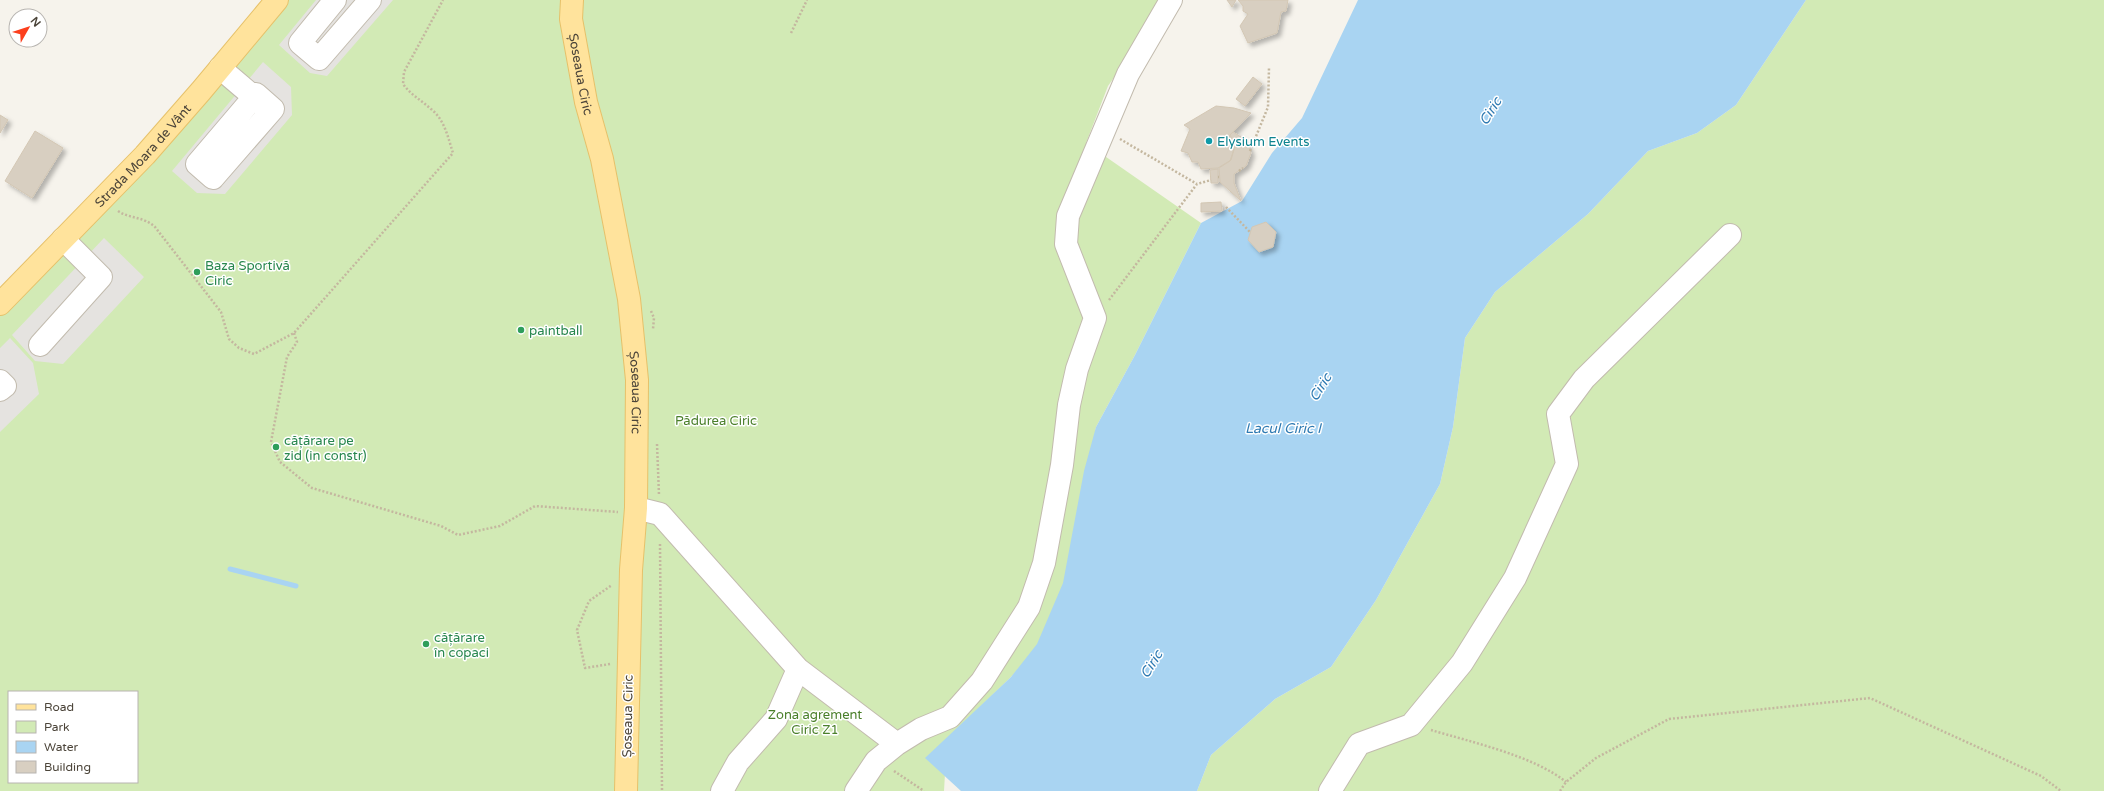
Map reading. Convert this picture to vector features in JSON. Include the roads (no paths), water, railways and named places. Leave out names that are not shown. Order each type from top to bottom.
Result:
[{"type":"main road","name":"Strada Moara de Vânt","points":[[0,304],[145,155],[277,0]]},
{"type":"main road","name":"Șoseaua Ciric","points":[[572,0],[571,19],[586,102],[602,159],[629,299],[637,380],[636,508],[631,570],[626,791]]},
{"type":"street","points":[[335,0],[300,43],[319,59],[370,0]]},
{"type":"street","points":[[856,791],[876,761],[897,744],[921,729],[950,717],[982,681],[1029,607],[1044,563],[1062,465],[1069,405],[1074,383],[1095,318],[1066,244],[1068,216],[1128,74],[1171,0]]},
{"type":"street","points":[[220,68],[254,97]]},
{"type":"street","points":[[1330,791],[1359,744],[1411,725],[1462,663],[1515,578],[1567,464],[1558,414],[1584,379],[1730,235]]},
{"type":"street","points":[[40,345],[101,276],[63,239]]},
{"type":"street","points":[[0,381],[5,386],[0,390]]},
{"type":"street","points":[[636,508],[660,514],[798,669],[897,744]]},
{"type":"street","points":[[722,791],[738,762],[776,719],[798,669]]},
{"type":"water","name":"Lacul Ciric I","points":[[1358,0],[1806,0],[1736,105],[1697,133],[1648,151],[1588,214],[1495,292],[1465,338],[1453,427],[1440,484],[1376,600],[1331,667],[1275,699],[1211,755],[1197,791],[961,791],[925,758],[1011,677],[1037,644],[1063,583],[1084,471],[1096,427],[1135,355],[1201,223],[1242,201],[1272,153],[1302,118]]},
{"type":"waterway","points":[[230,569],[296,586]]},
{"type":"place","name":"Elysium Events","points":[[1209,141]]},
{"type":"place","name":"Baza Sportivă Ciric","points":[[197,272]]},
{"type":"place","name":"paintball","points":[[521,330]]},
{"type":"place","name":"cățărare pe zid (in constr)","points":[[276,447]]},
{"type":"place","name":"cățărare în copaci","points":[[426,644]]},
{"type":"water label","name":"Ciric","points":[[1490,111]]},
{"type":"water label","name":"Ciric","points":[[1320,387]]},
{"type":"water label","name":"Ciric","points":[[1151,664]]},
{"type":"park label","name":"Pădurea Ciric","points":[[716,420]]},
{"type":"park label","name":"Zona agrement Ciric Z1","points":[[815,722]]}]
